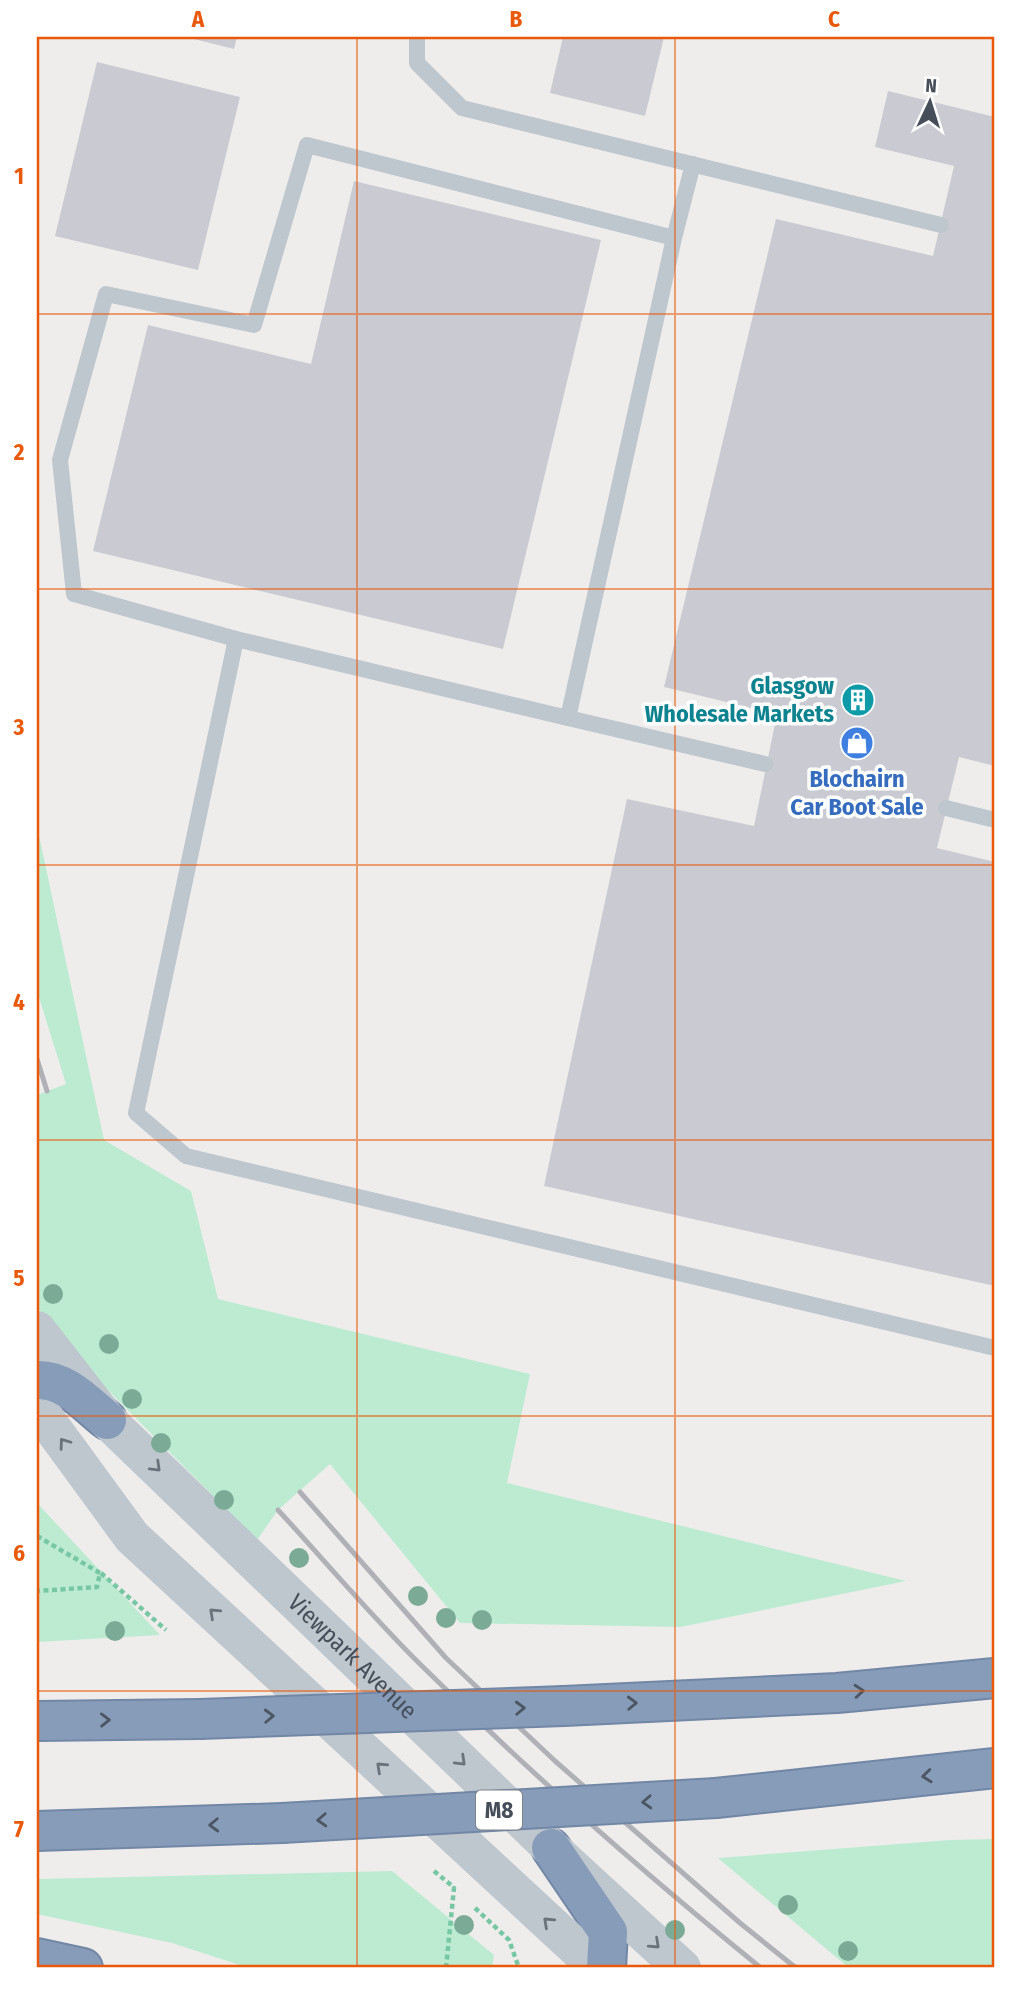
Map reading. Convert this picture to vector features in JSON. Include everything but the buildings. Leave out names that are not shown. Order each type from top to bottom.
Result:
[{"type":"highway","points":[[37,1380],[64,1386],[107,1420]]},
{"type":"highway","points":[[37,1721],[200,1719],[564,1706],[837,1693],[995,1678]]},
{"type":"highway","name":"M8","points":[[37,1831],[282,1823],[716,1798],[995,1768]]},
{"type":"highway","points":[[551,1848],[608,1932],[606,1968]]},
{"type":"highway","points":[[37,1958],[83,1968]]},
{"type":"street","name":"Viewpark Avenue","points":[[37,1330],[107,1420],[551,1848],[682,1968]]},
{"type":"street","points":[[37,1406],[132,1536],[598,1968]]},
{"type":"lane","points":[[416,37],[417,63],[462,108],[940,225]]},
{"type":"lane","points":[[674,238],[307,145],[254,325],[106,294],[60,460],[74,594],[236,639],[765,764]]},
{"type":"lane","points":[[568,718],[674,238],[693,164]]},
{"type":"lane","points":[[236,639],[136,1113],[186,1156],[995,1348]]},
{"type":"lane","points":[[946,808],[995,820]]},
{"type":"path","points":[[37,1536],[100,1573],[166,1630]]},
{"type":"path","points":[[37,1591],[97,1587],[100,1573]]},
{"type":"path","points":[[433,1871],[463,1897]]},
{"type":"path","points":[[446,1968],[454,1888]]},
{"type":"path","points":[[472,1906],[509,1940],[519,1968]]},
{"type":"green space","points":[[37,826],[104,1140],[191,1191],[218,1299],[530,1374],[507,1483],[906,1581],[680,1627],[460,1623],[330,1464],[278,1510],[257,1540],[74,1356],[37,1307],[37,1095],[66,1084],[37,991]]},
{"type":"green space","points":[[37,1503],[160,1635],[37,1642]]},
{"type":"green space","points":[[995,1839],[995,1968],[849,1968],[718,1858],[950,1840]]},
{"type":"green space","points":[[392,1871],[494,1955],[492,1968],[249,1968],[172,1943],[37,1914],[39,1879]]},
{"type":"railway","points":[[37,1059],[47,1091]]},
{"type":"railway","points":[[300,1492],[446,1658],[555,1761],[740,1923],[796,1968]]},
{"type":"railway","points":[[278,1510],[386,1629],[504,1745],[588,1822],[761,1968]]},
{"type":"place","name":"Glasgow Wholesale Markets","points":[[858,700]]},
{"type":"place","name":"Blochairn Car Boot Sale","points":[[857,743]]}]
